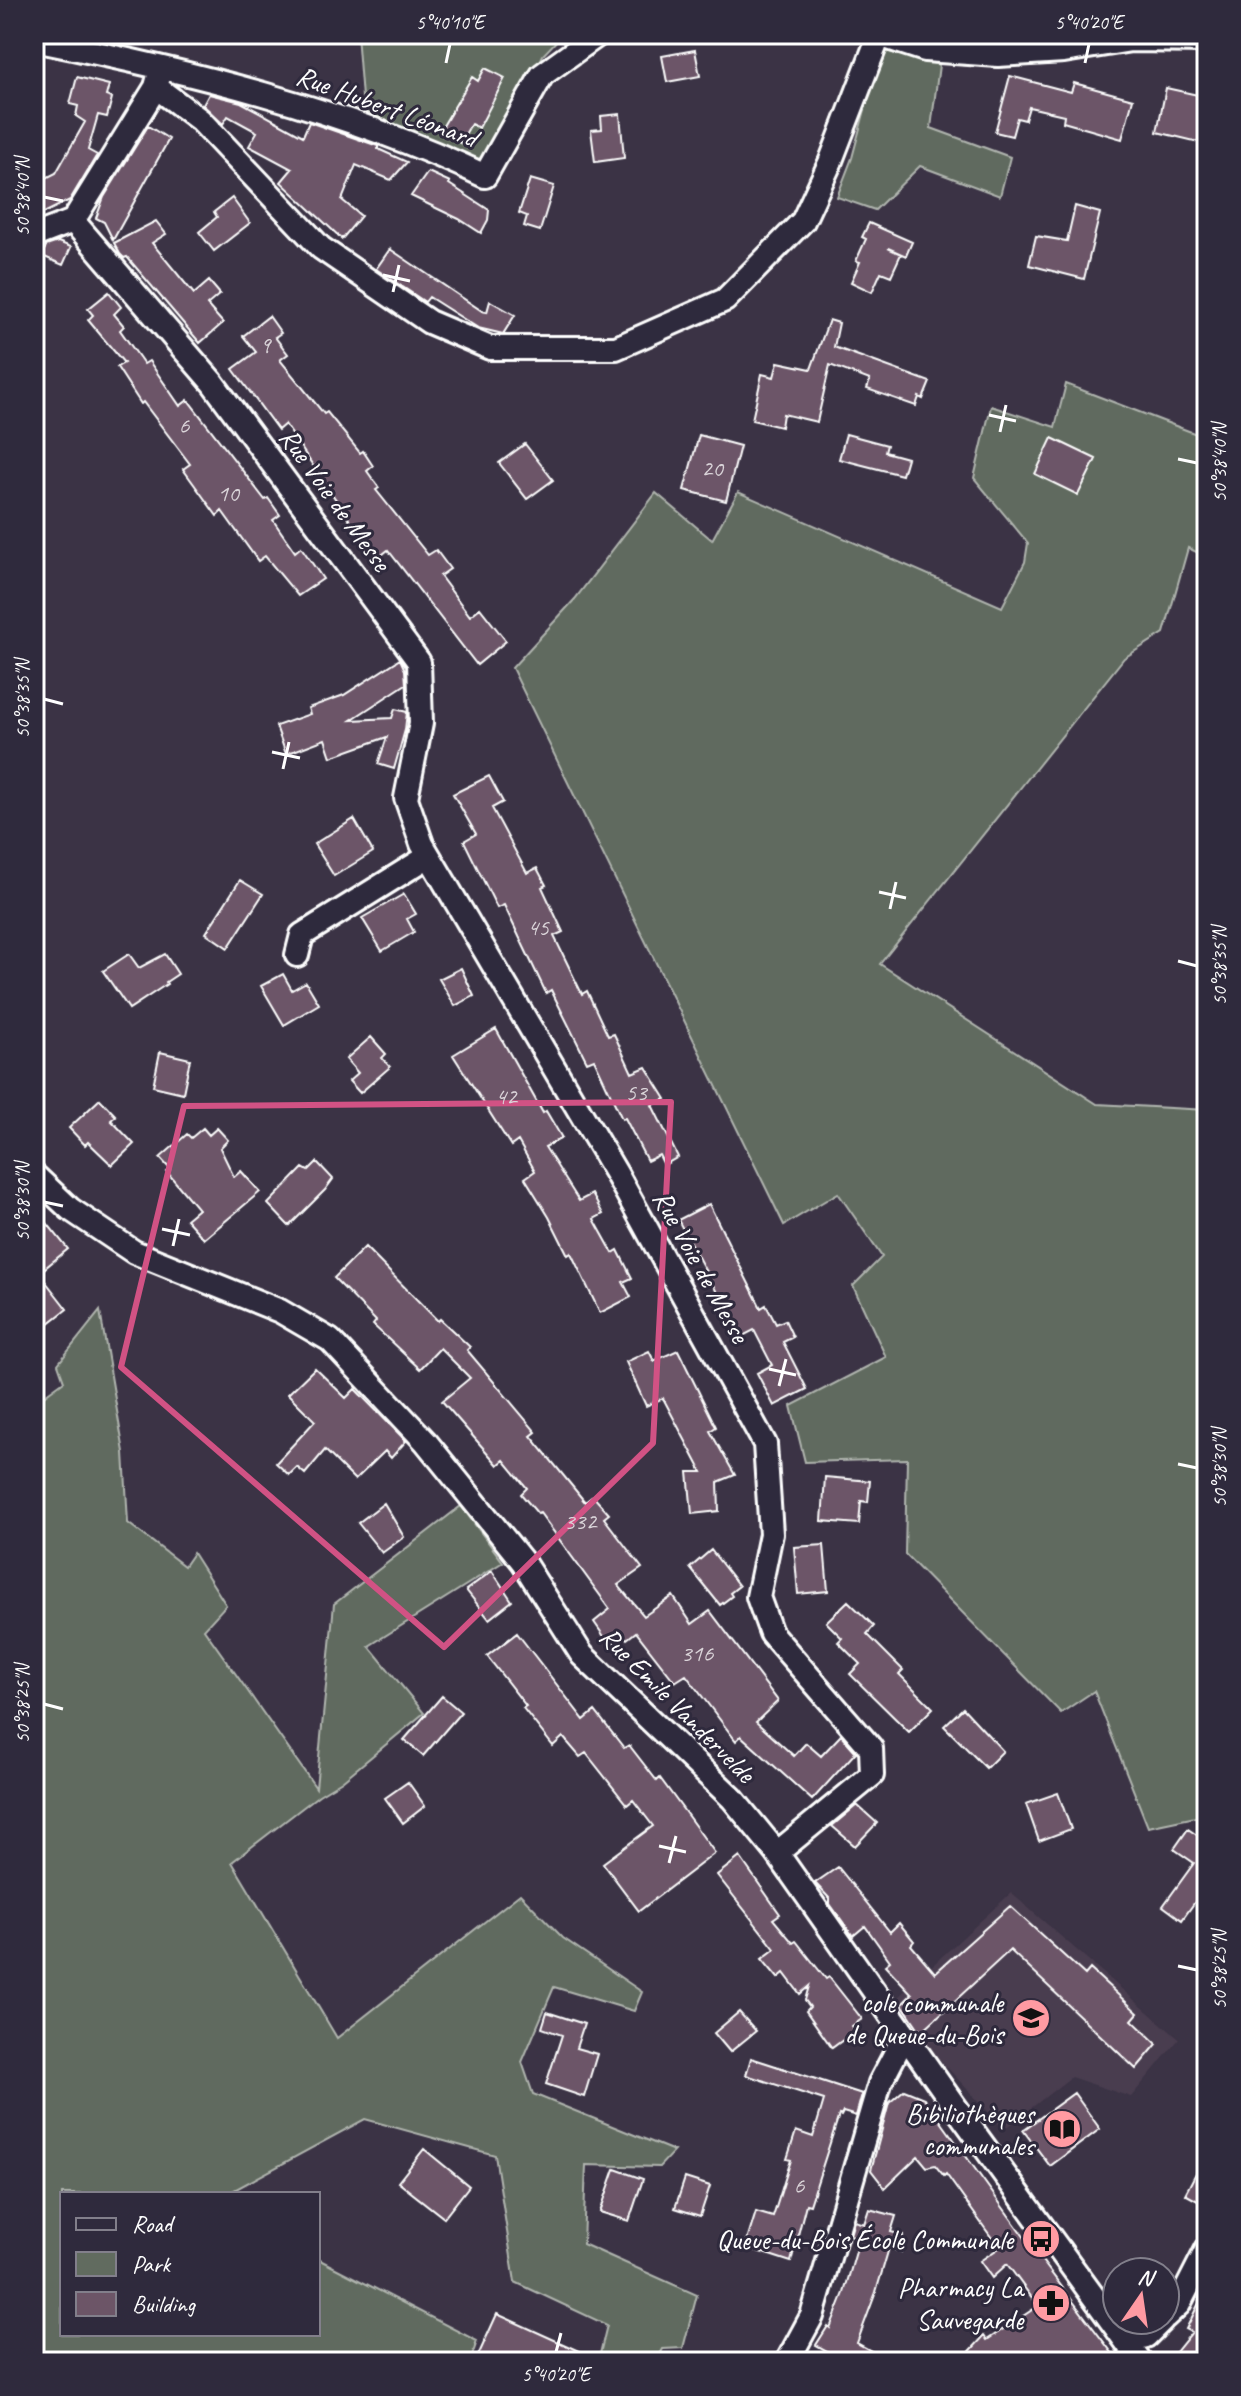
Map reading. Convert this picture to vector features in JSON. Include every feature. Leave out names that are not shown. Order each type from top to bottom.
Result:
[{"type":"street","name":"Rue Hubert Léonard","points":[[34,40],[159,76],[313,107],[485,176],[542,75],[599,34]]},
{"type":"street","points":[[34,236],[73,221],[159,76],[321,248],[429,322],[490,348],[616,348],[725,300],[803,221],[830,163],[878,35],[925,50],[998,55],[1064,51],[1131,40],[1207,41]]},
{"type":"street","name":"Rue Voie de Messe","points":[[73,221],[212,382],[419,662],[421,723],[406,798],[422,844],[616,1173],[765,1444],[771,1534],[758,1597],[771,1633],[871,1748],[872,1775],[777,1853]]},
{"type":"street","points":[[297,955],[302,935],[429,856]]},
{"type":"street","name":"Rue Emile Vandervelde","points":[[34,1175],[70,1209],[134,1252],[280,1311],[330,1340],[426,1442],[523,1562],[582,1655],[732,1798],[777,1853],[1141,2362]]},
{"type":"street","points":[[787,2362],[812,2316],[880,2083],[905,2035]]},
{"type":"street","points":[[1181,2300],[1207,2249]]},
{"type":"street","points":[[1127,2341],[1146,2336]]},
{"type":"highlighted area","points":[[671,1102],[653,1443],[444,1647],[121,1367],[184,1106]]},
{"type":"shaded area","name":"cole communale de Queue-du-Bois","points":[[1011,1893],[1179,2039],[1131,2097],[1071,2077],[1004,2129],[919,2037],[897,1998]]},
{"type":"green space","points":[[357,34],[563,34],[543,55],[498,150],[474,162],[363,110]]},
{"type":"green space","points":[[881,50],[939,65],[931,128],[1010,157],[1000,196],[920,166],[875,210],[837,197],[852,158]]},
{"type":"green space","points":[[1066,384],[1207,438],[1207,557],[1188,548],[1164,633],[1124,658],[880,964],[1097,1104],[1207,1110],[1207,1820],[1200,1816],[1148,1827],[1094,1691],[1061,1713],[905,1554],[907,1459],[805,1462],[791,1406],[886,1357],[853,1286],[882,1257],[838,1193],[784,1225],[512,668],[575,599],[656,493],[712,540],[738,492],[1002,607],[1025,562],[1028,543],[974,478],[991,406],[1055,427]]},
{"type":"green space","points":[[100,1311],[124,1452],[128,1523],[184,1566],[193,1553],[226,1605],[204,1629],[316,1788],[334,1604],[461,1506],[503,1562],[369,1646],[424,1713],[342,1781],[232,1862],[337,2038],[520,1894],[563,1938],[642,1992],[634,2011],[554,1987],[522,2062],[533,2094],[674,2151],[659,2167],[586,2165],[583,2244],[697,2295],[683,2348],[663,2349],[656,2362],[598,2362],[607,2325],[515,2282],[495,2155],[365,2119],[231,2192],[60,2192],[60,2336],[320,2336],[320,2260],[477,2341],[470,2362],[34,2362],[34,2166],[42,2149],[34,2144],[34,1403],[64,1381],[58,1364]]},
{"type":"building","points":[[695,50],[700,76],[667,82],[662,56]]},
{"type":"building","points":[[485,68],[505,78],[479,128],[471,124],[460,143],[440,131],[472,77],[478,81]]},
{"type":"building","points":[[1010,76],[1071,92],[1074,83],[1133,99],[1122,139],[1063,122],[1064,115],[1029,107],[1025,120],[1017,118],[1012,136],[995,132]]},
{"type":"building","points":[[77,77],[109,85],[106,96],[112,98],[107,117],[98,115],[88,150],[97,155],[70,200],[42,214],[34,198],[34,184],[56,173],[85,122],[76,116],[78,106],[70,104]]},
{"type":"building","points":[[1166,88],[1207,97],[1207,144],[1157,132]]},
{"type":"building","points":[[209,94],[241,102],[303,136],[309,122],[378,146],[378,149],[407,162],[391,180],[356,165],[342,200],[361,216],[342,239],[281,182],[292,169],[249,146],[257,132],[228,116],[223,124],[203,105]]},
{"type":"building","points":[[620,114],[624,158],[595,162],[591,130],[602,129],[601,116]]},
{"type":"building","points":[[148,126],[169,139],[113,240],[104,222],[96,218],[104,197]]},
{"type":"building","points":[[428,172],[450,182],[489,210],[481,233],[411,196]]},
{"type":"building","points":[[530,179],[554,186],[540,231],[524,226],[527,216],[519,213]]},
{"type":"building","points":[[232,198],[250,223],[214,251],[199,232],[217,217],[214,212]]},
{"type":"building","points":[[1075,206],[1100,213],[1084,279],[1029,265],[1036,236],[1067,241]]},
{"type":"building","points":[[156,221],[166,234],[152,243],[194,294],[209,281],[220,294],[207,305],[223,323],[200,343],[127,257],[120,254],[114,243]]},
{"type":"building","points":[[869,223],[912,242],[906,256],[888,248],[901,254],[891,276],[881,272],[872,292],[851,282],[860,262],[856,261]]},
{"type":"building","points":[[58,242],[71,247],[63,265],[42,256],[46,246]]},
{"type":"building","points":[[390,249],[482,311],[487,312],[490,301],[515,315],[503,334],[478,328],[429,297],[425,302],[376,269]]},
{"type":"building","points":[[109,292],[121,307],[114,314],[124,326],[120,330],[144,364],[149,361],[180,406],[188,400],[280,515],[273,520],[295,552],[301,547],[323,579],[298,596],[265,556],[258,561],[222,511],[217,516],[183,469],[190,464],[143,402],[141,404],[117,367],[124,363],[88,320],[93,315],[88,309]]},
{"type":"building","points":[[269,316],[281,333],[275,337],[288,354],[280,360],[324,414],[327,412],[360,453],[363,451],[373,466],[367,471],[379,488],[376,490],[428,555],[436,550],[450,569],[440,576],[470,616],[480,608],[506,641],[477,665],[388,550],[378,558],[285,424],[278,430],[233,369],[256,352],[243,336]]},
{"type":"building","points":[[829,320],[839,323],[834,347],[930,382],[923,399],[919,397],[916,406],[867,389],[870,380],[830,365],[817,422],[783,414],[781,427],[752,420],[762,374],[774,377],[778,362],[811,369]]},
{"type":"building","points":[[846,434],[887,445],[885,452],[907,458],[902,475],[839,459]]},
{"type":"building","points":[[699,435],[740,446],[726,501],[684,490]]},
{"type":"building","points":[[1052,438],[1096,459],[1078,495],[1035,474]]},
{"type":"building","points":[[525,444],[553,480],[527,499],[499,463]]},
{"type":"building","points":[[400,659],[406,684],[351,720],[392,718],[395,709],[407,712],[394,769],[378,764],[387,737],[331,757],[325,739],[286,754],[276,726],[310,714],[308,708],[344,695]]},
{"type":"building","points":[[489,776],[503,802],[492,808],[527,873],[537,868],[546,885],[542,887],[563,932],[554,936],[582,994],[587,991],[608,1036],[614,1034],[632,1073],[646,1067],[666,1099],[652,1105],[678,1157],[664,1165],[659,1155],[647,1161],[625,1118],[622,1119],[594,1059],[587,1062],[551,990],[546,993],[504,905],[497,908],[464,841],[476,834],[453,794]]},
{"type":"building","points":[[354,819],[373,852],[334,876],[314,844]]},
{"type":"building","points":[[240,880],[263,894],[228,948],[206,933]]},
{"type":"building","points":[[404,894],[416,914],[407,919],[414,932],[382,951],[362,918]]},
{"type":"building","points":[[129,954],[139,968],[165,954],[178,974],[129,1009],[103,971]]},
{"type":"building","points":[[461,968],[474,996],[455,1006],[439,979]]},
{"type":"building","points":[[283,974],[292,990],[306,982],[319,1004],[284,1025],[261,986]]},
{"type":"building","points":[[496,1029],[543,1113],[546,1111],[562,1138],[545,1147],[579,1201],[592,1194],[603,1214],[594,1219],[613,1253],[618,1250],[632,1278],[623,1282],[631,1297],[600,1313],[571,1253],[568,1255],[525,1178],[535,1171],[518,1141],[511,1146],[453,1055]]},
{"type":"building","points":[[371,1037],[386,1054],[382,1058],[390,1067],[360,1093],[349,1081],[358,1073],[346,1059]]},
{"type":"building","points":[[160,1052],[190,1059],[183,1093],[153,1086]]},
{"type":"building","points":[[100,1099],[116,1116],[111,1120],[134,1144],[112,1165],[88,1142],[85,1145],[69,1128]]},
{"type":"building","points":[[203,1128],[209,1135],[217,1128],[228,1140],[220,1148],[234,1177],[241,1171],[260,1192],[204,1239],[186,1219],[198,1209],[167,1172],[170,1169],[160,1158],[187,1134],[191,1138]]},
{"type":"building","points":[[317,1162],[333,1179],[289,1226],[268,1204],[303,1168],[308,1171]]},
{"type":"building","points":[[709,1204],[761,1308],[766,1305],[776,1324],[785,1320],[793,1337],[783,1342],[807,1389],[774,1406],[757,1373],[772,1365],[754,1330],[741,1337],[678,1220]]},
{"type":"building","points":[[34,1207],[68,1249],[39,1273],[67,1309],[34,1335]]},
{"type":"building","points":[[365,1247],[438,1321],[440,1319],[470,1347],[467,1350],[536,1432],[531,1436],[585,1502],[593,1496],[609,1514],[604,1518],[642,1568],[618,1585],[644,1616],[673,1596],[692,1624],[710,1611],[778,1701],[756,1722],[794,1756],[806,1743],[821,1756],[841,1735],[856,1752],[812,1800],[741,1736],[736,1741],[686,1675],[675,1682],[636,1632],[627,1639],[623,1635],[610,1645],[594,1622],[610,1609],[540,1513],[521,1494],[527,1488],[504,1460],[498,1465],[442,1401],[470,1378],[440,1348],[420,1369],[373,1325],[376,1321],[334,1278]]},
{"type":"building","points":[[678,1350],[716,1427],[710,1431],[735,1475],[718,1482],[719,1511],[692,1514],[688,1472],[702,1472],[663,1398],[646,1406],[626,1362],[649,1351],[654,1361]]},
{"type":"building","points":[[315,1368],[346,1398],[355,1389],[406,1441],[391,1458],[385,1451],[355,1480],[325,1450],[305,1474],[297,1467],[289,1475],[276,1463],[315,1421],[288,1394]]},
{"type":"building","points":[[825,1477],[870,1481],[868,1502],[861,1501],[859,1524],[822,1521]]},
{"type":"building","points":[[384,1503],[404,1537],[382,1553],[358,1523]]},
{"type":"building","points":[[824,1545],[828,1591],[798,1594],[794,1547]]},
{"type":"building","points":[[711,1550],[739,1586],[720,1605],[690,1568]]},
{"type":"building","points":[[492,1571],[512,1601],[489,1619],[466,1590]]},
{"type":"building","points":[[848,1601],[874,1626],[867,1634],[903,1670],[899,1674],[933,1708],[909,1732],[850,1674],[860,1664],[838,1642],[842,1638],[826,1622]]},
{"type":"building","points":[[517,1633],[584,1720],[595,1711],[624,1748],[629,1745],[657,1781],[660,1778],[715,1853],[639,1911],[603,1863],[653,1826],[633,1800],[627,1805],[586,1753],[580,1757],[563,1737],[553,1746],[523,1708],[526,1706],[487,1656]]},
{"type":"building","points":[[442,1696],[461,1712],[423,1756],[404,1740]]},
{"type":"building","points":[[963,1708],[1003,1751],[986,1768],[944,1726]]},
{"type":"building","points":[[408,1782],[425,1806],[403,1823],[385,1798]]},
{"type":"building","points":[[1058,1793],[1071,1829],[1039,1841],[1026,1804]]},
{"type":"building","points":[[857,1805],[877,1823],[855,1846],[832,1826]]},
{"type":"building","points":[[1188,1829],[1207,1842],[1207,1885],[1182,1920],[1163,1906],[1194,1863],[1174,1849]]},
{"type":"building","points":[[740,1857],[780,1914],[773,1919],[793,1943],[796,1941],[826,1979],[829,1977],[862,2019],[852,2026],[855,2031],[832,2048],[806,2011],[810,2007],[805,2000],[809,1986],[800,1994],[784,1973],[778,1978],[762,1959],[775,1949],[717,1875]]},
{"type":"building","points":[[838,1867],[890,1932],[899,1923],[914,1941],[911,1945],[935,1973],[1010,1906],[1085,1975],[1090,1969],[1138,2013],[1132,2020],[1157,2044],[1136,2069],[1010,1950],[921,2032],[902,2004],[912,1994],[885,1965],[890,1961],[865,1926],[853,1936],[830,1904],[830,1899],[815,1883]]},
{"type":"building","points":[[547,2012],[584,2024],[576,2048],[597,2054],[584,2097],[546,2084],[562,2035],[542,2028]]},
{"type":"building","points":[[739,2012],[756,2031],[730,2052],[714,2033]]},
{"type":"building","points":[[751,2058],[862,2094],[856,2116],[843,2112],[839,2115],[810,2205],[806,2204],[791,2262],[745,2247],[756,2212],[773,2217],[791,2160],[787,2159],[796,2131],[813,2137],[824,2100],[746,2075]]},
{"type":"building","points":[[904,2090],[924,2098],[1119,2362],[960,2362],[984,2336],[987,2340],[1038,2306],[1007,2264],[992,2278],[980,2261],[999,2248],[946,2174],[944,2176],[935,2165],[927,2167],[918,2156],[885,2188],[871,2170],[889,2103]]},
{"type":"building","name":"Bibiliothèques communales","points":[[1074,2093],[1100,2129],[1050,2166],[1023,2130]]},
{"type":"building","points":[[424,2149],[469,2186],[444,2218],[398,2182]]},
{"type":"building","points":[[1207,2152],[1207,2206],[1185,2194]]},
{"type":"building","points":[[615,2169],[643,2179],[629,2221],[600,2212]]},
{"type":"building","points":[[685,2178],[710,2186],[700,2216],[675,2208]]},
{"type":"building","points":[[869,2209],[896,2216],[891,2232],[903,2235],[901,2252],[889,2248],[857,2343],[891,2362],[847,2362],[816,2345],[828,2326],[830,2328],[844,2293],[860,2238],[850,2235],[854,2221],[864,2224]]},
{"type":"building","points":[[1207,2287],[1207,2362],[1168,2362],[1192,2332],[1186,2329]]},
{"type":"building","points":[[497,2314],[603,2362],[487,2362],[477,2358]]},
{"type":"place","name":"cole communale de Queue-du-Bois","points":[[1031,2018]]},
{"type":"place","name":"Bibiliothèques communales","points":[[1062,2129]]},
{"type":"place","name":"Queue-du-Bois École Communale","points":[[1041,2239]]},
{"type":"place","name":"Pharmacy La Sauvegarde","points":[[1051,2303]]}]
